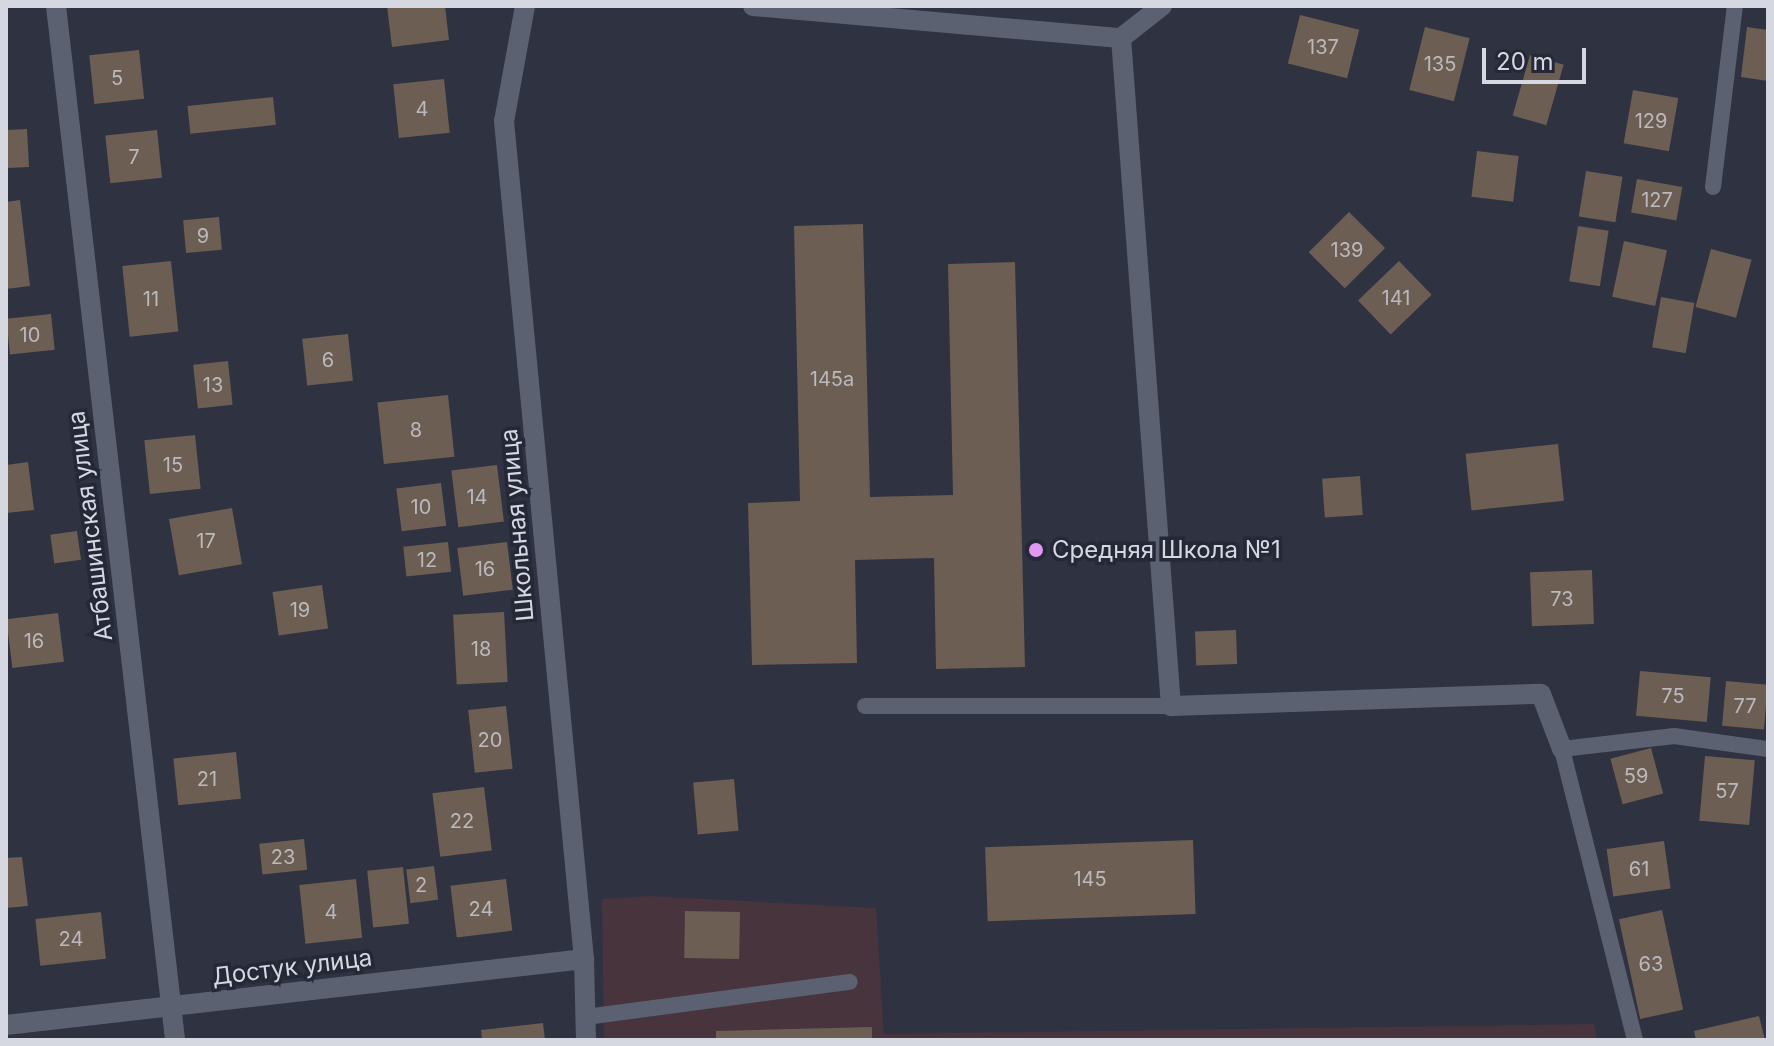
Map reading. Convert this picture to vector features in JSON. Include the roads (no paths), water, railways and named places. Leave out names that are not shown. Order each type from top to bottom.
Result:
[{"type":"street","name":"Атбашинская улица","points":[[56,6],[175,1040]]},
{"type":"street","name":"Школьная улица","points":[[525,6],[504,121],[584,959],[586,1040]]},
{"type":"street","points":[[753,6],[1121,38],[1162,6]]},
{"type":"street","points":[[1121,38],[1171,706],[1541,694],[1562,749]]},
{"type":"street","name":"Достук улица","points":[[6,1025],[584,959]]},
{"type":"lane","points":[[1713,187],[1735,6]]},
{"type":"lane","points":[[865,706],[1171,706]]},
{"type":"lane","points":[[1635,1040],[1562,749],[1674,736],[1768,749]]},
{"type":"lane","points":[[586,1017],[850,982]]},
{"type":"place","name":"Средняя Школа №1","points":[[1036,550]]}]
